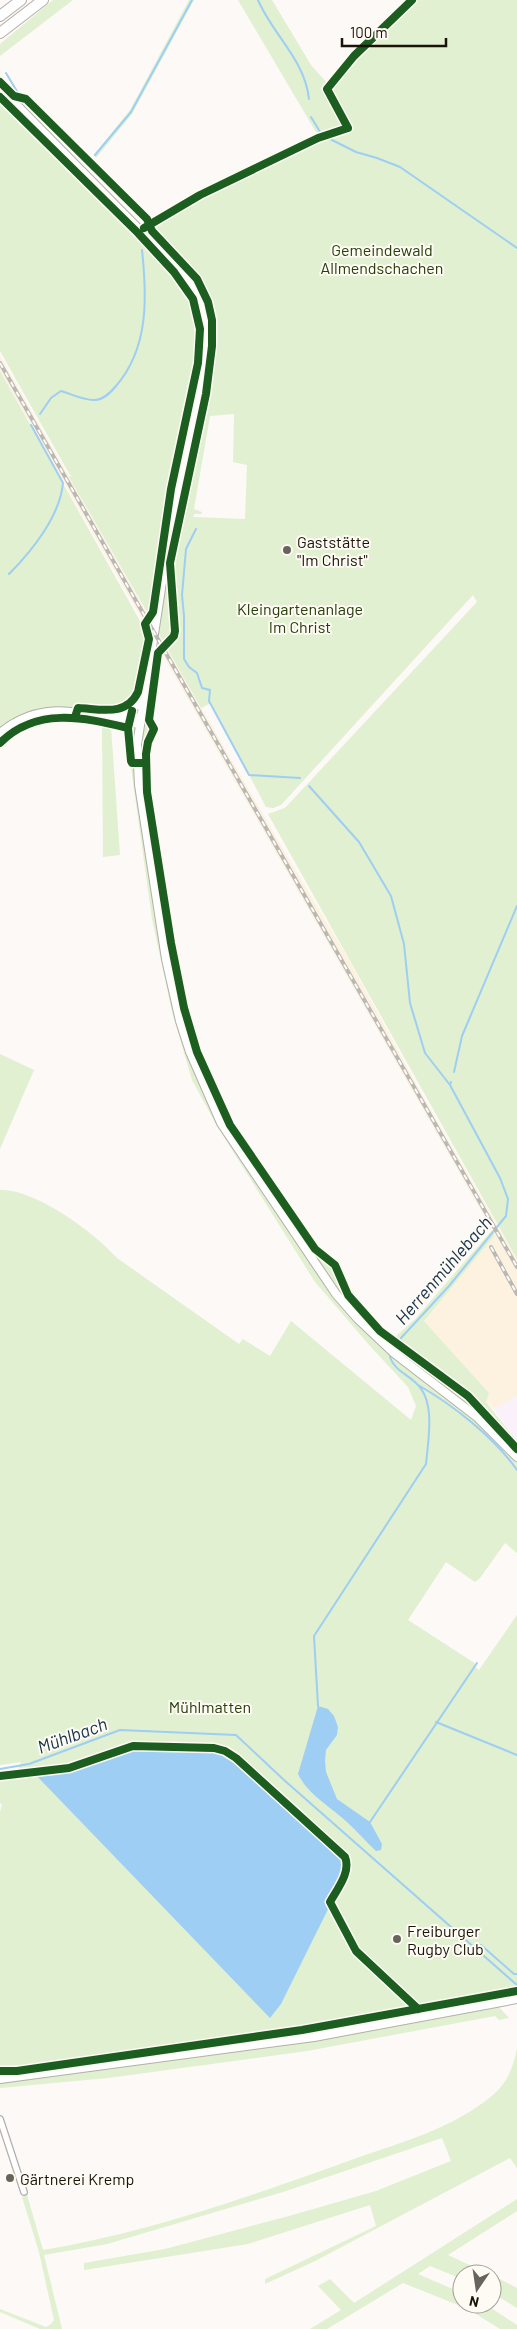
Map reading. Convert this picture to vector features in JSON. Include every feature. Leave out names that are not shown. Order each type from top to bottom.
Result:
[{"type":"highway","points":[[0,16],[21,0]]},
{"type":"highway","points":[[0,33],[43,0]]},
{"type":"main road","points":[[0,88],[190,281],[200,298],[205,317],[206,342],[201,381],[177,490],[140,721],[137,763],[166,958],[180,1021],[197,1070],[221,1123],[336,1294],[391,1350],[477,1417],[517,1457]]},
{"type":"main road","points":[[102,716],[120,714],[143,702]]},
{"type":"main road","points":[[0,733],[20,719],[40,713],[66,710],[140,721]]},
{"type":"main road","points":[[120,714],[140,721]]},
{"type":"main road","points":[[0,2079],[314,2037],[517,1999]]},
{"type":"street","points":[[0,2119],[24,2192]]},
{"type":"shaded area","points":[[0,356],[201,708],[204,707],[202,709],[348,958],[421,1093],[517,1259],[517,1396],[494,1409],[486,1402],[489,1393],[424,1321],[495,1235],[0,371]]},
{"type":"shaded area","points":[[517,1396],[517,1441],[494,1409]]},
{"type":"green space","points":[[53,0],[73,0],[0,56],[0,44]]},
{"type":"green space","points":[[189,0],[194,0],[132,114],[96,158],[94,155],[130,110]]},
{"type":"green space","points":[[238,0],[272,0],[311,65],[328,84],[355,52],[409,0],[517,0],[517,1259],[268,814],[285,808],[477,602],[473,595],[281,805],[273,808],[266,807],[211,703],[201,708],[159,634],[168,564],[171,564],[177,543],[208,397],[190,395],[170,489],[152,611],[147,612],[69,477],[72,475],[70,475],[0,351],[0,98],[136,235],[204,197],[320,139]],"holes":[[[234,414],[233,462],[247,465],[245,519],[193,517],[194,514],[202,514],[202,512],[194,509],[210,416]]]},
{"type":"green space","name":"Mühlmatten","points":[[0,371],[145,630],[148,639],[146,651],[162,654],[152,718],[159,729],[151,742],[149,757],[150,792],[173,942],[186,1006],[199,1050],[233,1123],[320,1251],[328,1255],[337,1264],[351,1293],[371,1317],[394,1338],[415,1319],[492,1230],[495,1235],[424,1321],[489,1393],[486,1402],[517,1441],[517,1553],[505,1543],[480,1578],[475,1582],[446,1562],[408,1620],[476,1664],[475,1667],[479,1670],[517,1615],[517,2002],[498,2006],[509,2018],[499,2020],[495,2016],[307,2051],[108,2078],[0,2088],[0,1812],[2,1805],[0,1803],[0,1775],[17,1773],[21,1762],[0,1765],[0,1190],[30,1197],[63,1214],[94,1236],[117,1258],[239,1344],[243,1339],[270,1356],[291,1321],[411,1420],[416,1406],[408,1387],[315,1282],[217,1126],[192,1080],[172,1012],[152,919],[126,731],[111,727],[120,855],[103,857],[102,724],[61,720],[47,721],[22,729],[10,736],[0,746]]},
{"type":"green space","points":[[0,1054],[34,1070],[0,1149]]},
{"type":"green space","points":[[517,2048],[517,2168],[510,2158],[315,2261],[265,2284],[265,2279],[376,2226],[370,2205],[248,2244],[84,2270],[84,2263],[165,2249],[376,2191],[451,2161],[442,2138],[283,2192],[107,2244],[44,2255],[62,2329],[40,2329],[0,2312],[0,2309],[46,2327],[54,2320],[39,2252],[22,2197],[27,2195],[43,2250],[122,2234],[200,2212],[409,2140],[445,2125],[479,2106],[499,2090],[509,2074]]},
{"type":"green space","points":[[517,2199],[517,2211],[448,2255],[467,2264],[452,2264],[452,2275],[430,2266],[418,2274],[452,2289],[452,2303],[403,2283],[327,2329],[310,2329],[341,2310],[318,2286],[330,2279],[354,2303]]},
{"type":"green space","points":[[502,2280],[517,2288],[517,2308],[502,2299]]},
{"type":"green space","points":[[476,2314],[500,2314],[517,2325],[517,2329],[500,2329]]},
{"type":"water","points":[[318,1706],[328,1709],[334,1716],[338,1727],[337,1735],[326,1750],[325,1761],[326,1772],[337,1799],[370,1822],[382,1844],[381,1850],[376,1851],[348,1823],[314,1795],[298,1774]]},
{"type":"water","points":[[133,1746],[214,1748],[225,1751],[236,1758],[345,1857],[348,1864],[347,1871],[281,2004],[270,2018],[33,1772],[69,1768]]},
{"type":"waterway","points":[[95,155],[131,112],[192,0]]},
{"type":"waterway","points":[[258,0],[264,13],[295,60],[306,85],[309,99]]},
{"type":"waterway","points":[[6,73],[18,93]]},
{"type":"waterway","points":[[24,102],[142,219]]},
{"type":"waterway","points":[[311,117],[322,135],[356,152],[400,167],[517,248]]},
{"type":"waterway","points":[[40,414],[51,398],[61,391],[87,399],[101,399],[112,391],[127,371],[135,355],[143,321],[145,286],[142,250]]},
{"type":"waterway","points":[[9,574],[27,555],[44,532],[57,508],[63,483],[31,425]]},
{"type":"waterway","points":[[196,529],[186,549],[182,595],[184,659],[189,667],[197,673],[202,688],[210,690],[209,701],[249,775],[300,778]]},
{"type":"waterway","points":[[309,786],[359,842],[391,896],[404,944],[410,1003],[425,1053],[450,1085]]},
{"type":"waterway","name":"Herrenmühlebach","points":[[454,1072],[462,1036],[517,906]]},
{"type":"waterway","name":"Herrenmühlebach","points":[[394,1350],[401,1338],[449,1286],[506,1216],[508,1199],[500,1178],[450,1085],[451,1082]]},
{"type":"waterway","name":"Herrenmühlebach","points":[[318,1706],[314,1636],[426,1464],[429,1433],[427,1401],[417,1384],[394,1365],[390,1357],[391,1354]]},
{"type":"waterway","points":[[418,1385],[459,1412],[485,1434],[517,1470]]},
{"type":"waterway","points":[[370,1822],[477,1663]]},
{"type":"waterway","points":[[436,1722],[517,1755]]},
{"type":"waterway","name":"Mühlbach","points":[[0,1769],[29,1764],[120,1730],[236,1735],[284,1780],[517,1985]]},
{"type":"waterway","points":[[481,1945],[514,1974],[517,1974]]},
{"type":"railway","points":[[0,363],[517,1267]]},
{"type":"railway","points":[[491,1247],[517,1294]]},
{"type":"cycle path","points":[[144,228],[200,195],[318,138],[348,128],[327,89],[354,56],[412,0]]},
{"type":"cycle path","points":[[0,82],[14,96],[26,99],[147,219],[152,231],[197,279],[208,302],[212,320],[212,346],[206,394],[170,563],[175,631],[174,636],[158,653],[149,720],[154,729],[148,742],[146,754],[147,792],[171,943],[184,1008],[197,1052],[230,1125],[315,1249],[335,1265],[348,1295],[380,1331],[468,1396],[517,1449]]},
{"type":"cycle path","points":[[0,97],[138,233],[174,272],[193,299],[200,329],[198,363],[171,489],[153,612],[145,624],[149,639],[138,692],[133,700],[120,708],[112,710],[78,708],[75,717]]},
{"type":"cycle path","points":[[132,711],[128,728],[131,761],[132,763],[146,763]]},
{"type":"cycle path","points":[[0,743],[14,732],[29,724],[61,718],[77,718],[128,728]]},
{"type":"cycle path","points":[[0,1776],[69,1768],[133,1746],[214,1748],[225,1751],[236,1758],[345,1857],[345,1874],[330,1902],[356,1951],[418,2009]]},
{"type":"cycle path","points":[[0,2071],[17,2071],[302,2030],[517,1991]]},
{"type":"place","name":"Gaststätte \"Im Christ\"","points":[[287,550]]},
{"type":"place","name":"Freiburger Rugby Club","points":[[397,1939]]},
{"type":"place","name":"Gärtnerei Kremp","points":[[10,2178]]},
{"type":"park label","name":"Gemeindewald Allmendschachen","points":[[382,258]]},
{"type":"park label","name":"Kleingartenanlage Im Christ","points":[[300,617]]}]
